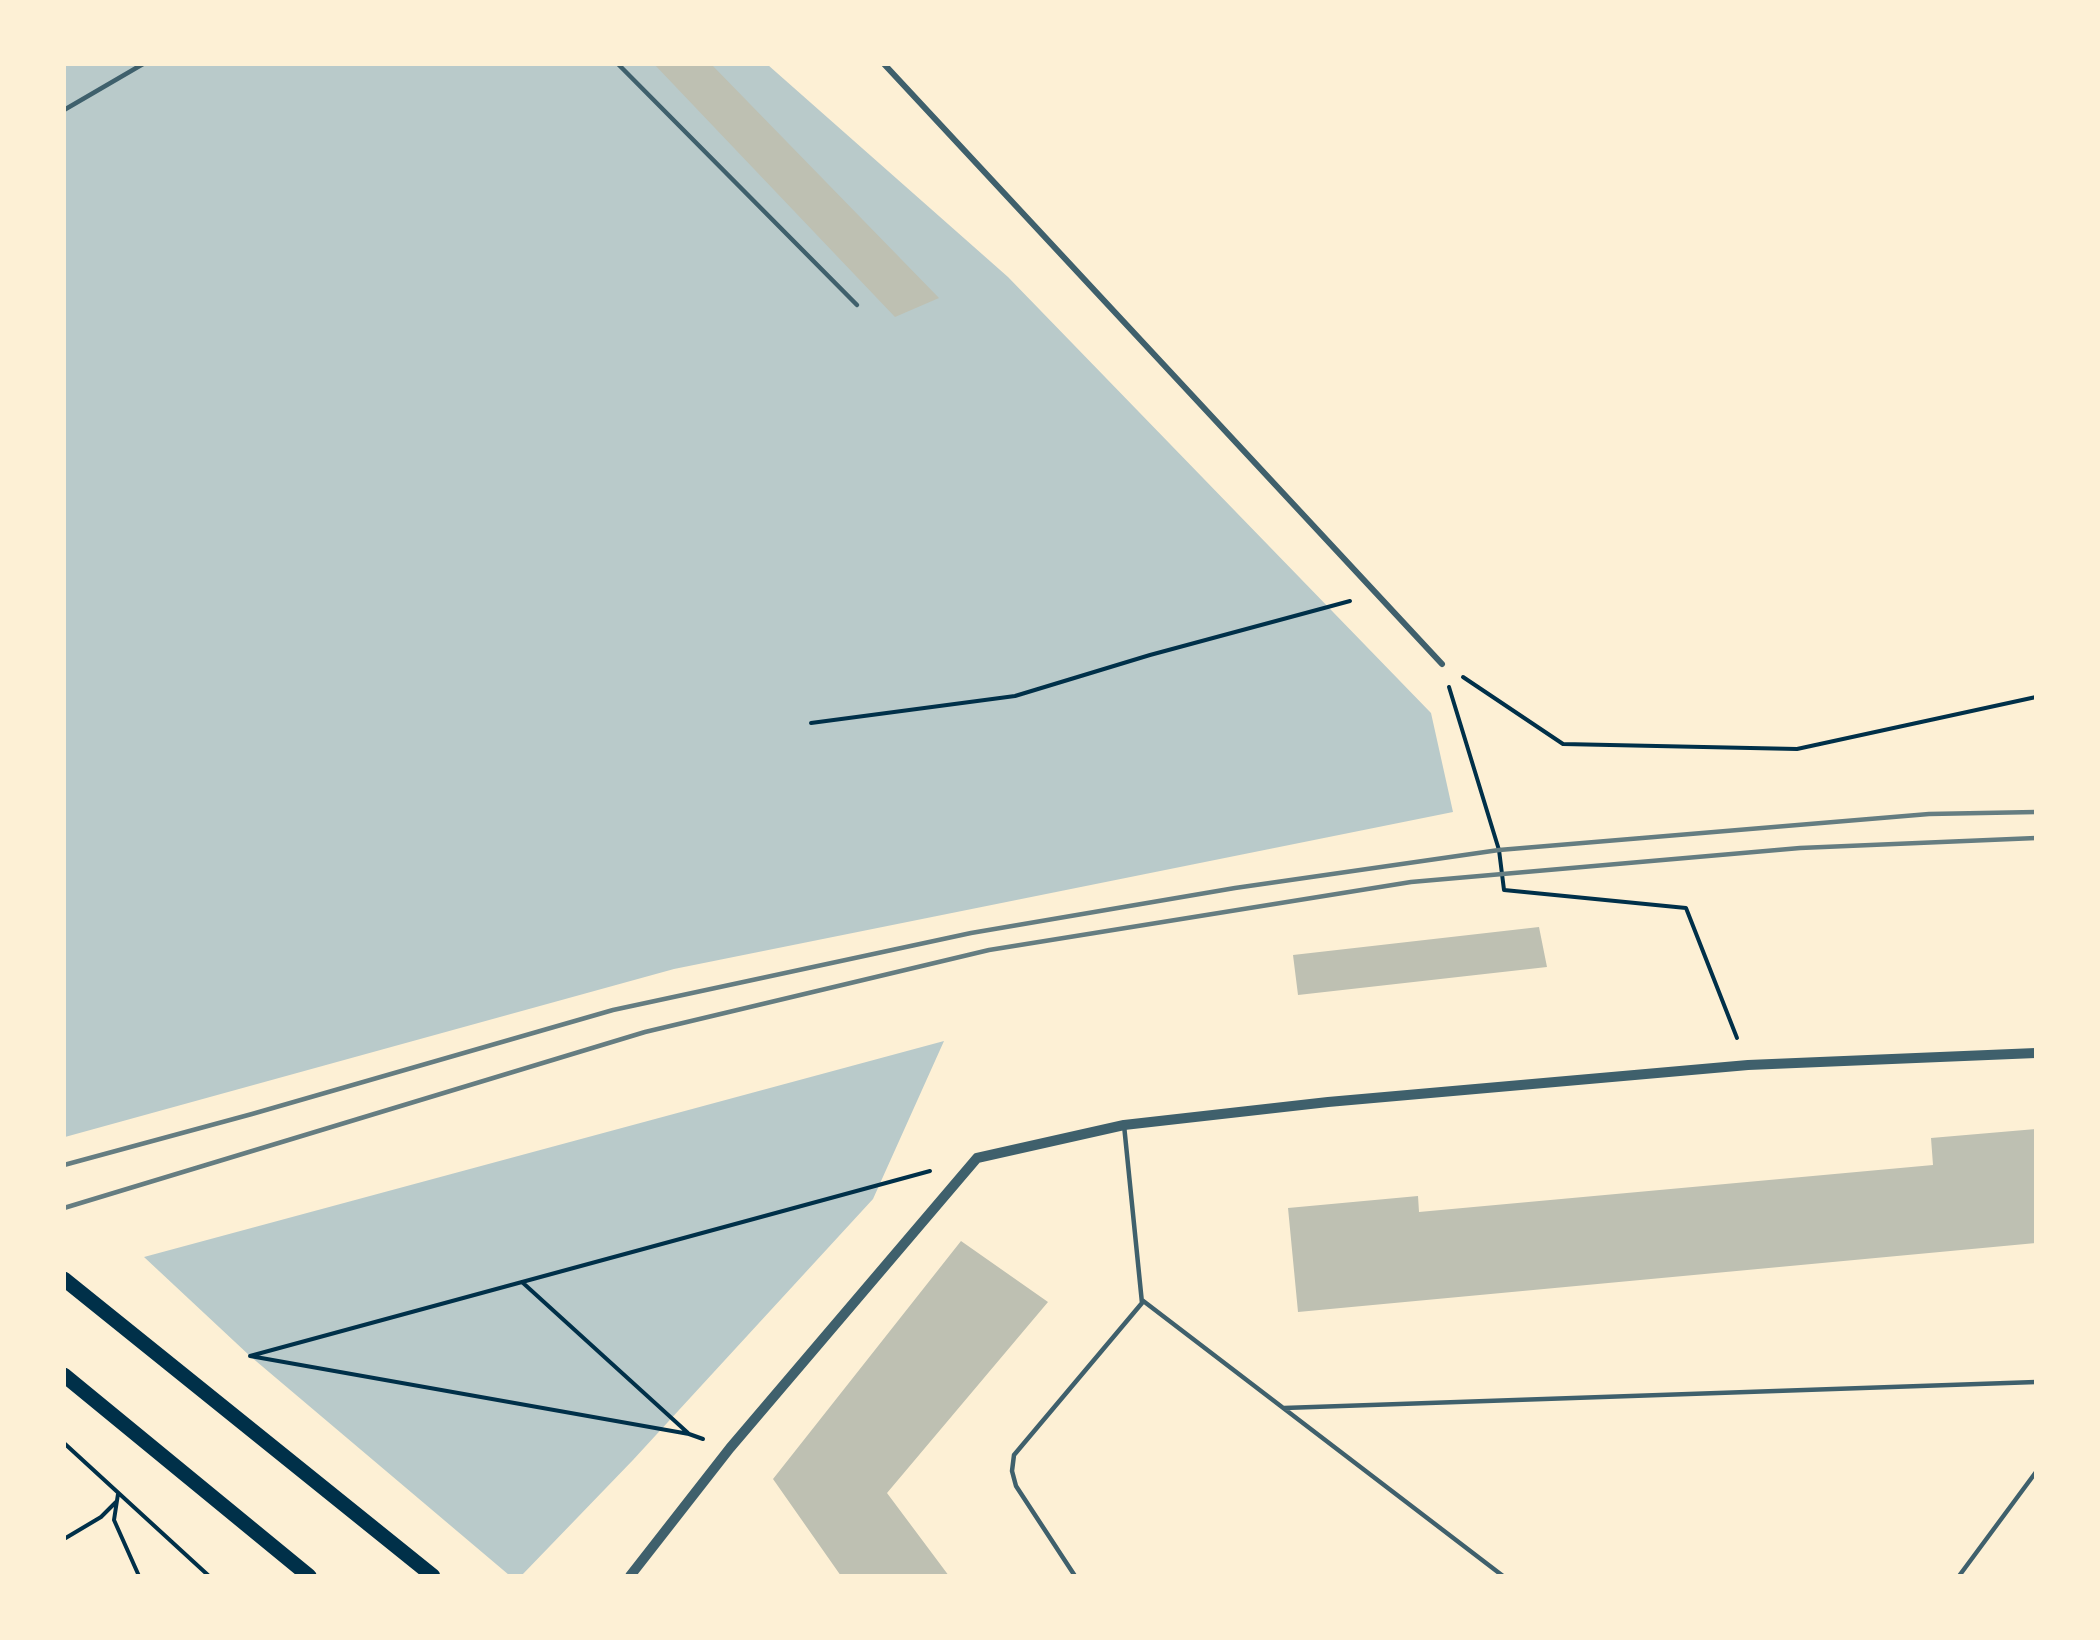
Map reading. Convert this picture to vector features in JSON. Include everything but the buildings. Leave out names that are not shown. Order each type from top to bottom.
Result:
[{"type":"main road","points":[[64,1279],[433,1575]]},
{"type":"main road","points":[[64,1375],[309,1575]]},
{"type":"street","points":[[884,64],[1442,663]]},
{"type":"street","points":[[630,1575],[730,1448],[977,1158],[1124,1125],[1328,1102],[1748,1065],[2036,1053]]},
{"type":"lane","points":[[64,110],[143,64]]},
{"type":"lane","points":[[618,64],[857,305]]},
{"type":"lane","points":[[1075,1575],[1016,1486],[1012,1471],[1014,1455],[1142,1303],[1124,1125]]},
{"type":"lane","points":[[1142,1300],[1503,1575]]},
{"type":"lane","points":[[1284,1408],[2036,1382]]},
{"type":"lane","points":[[1959,1575],[2036,1472]]},
{"type":"path","points":[[812,723],[1015,696],[1150,655],[1377,594]]},
{"type":"path","points":[[1442,663],[1563,744],[1797,749],[2036,697]]},
{"type":"path","points":[[1442,663],[1499,850],[1504,890],[1686,908],[1748,1065]]},
{"type":"path","points":[[730,1448],[689,1434],[250,1356],[977,1158]]},
{"type":"path","points":[[522,1282],[689,1434]]},
{"type":"path","points":[[64,1443],[208,1575]]},
{"type":"path","points":[[118,1493],[114,1520],[139,1575]]},
{"type":"path","points":[[64,1539],[100,1517],[117,1501]]},
{"type":"shaded area","points":[[65,65],[768,65],[1008,277],[1431,713],[1453,812],[674,969],[65,1137]]},
{"type":"shaded area","points":[[944,1041],[873,1199],[633,1460],[522,1575],[509,1575],[250,1356],[144,1257]]},
{"type":"railway","points":[[64,1165],[252,1114],[613,1010],[971,933],[1235,888],[1499,850],[1929,814],[2036,812]]},
{"type":"railway","points":[[64,1208],[645,1032],[989,950],[1411,882],[1800,848],[2036,838]]}]
